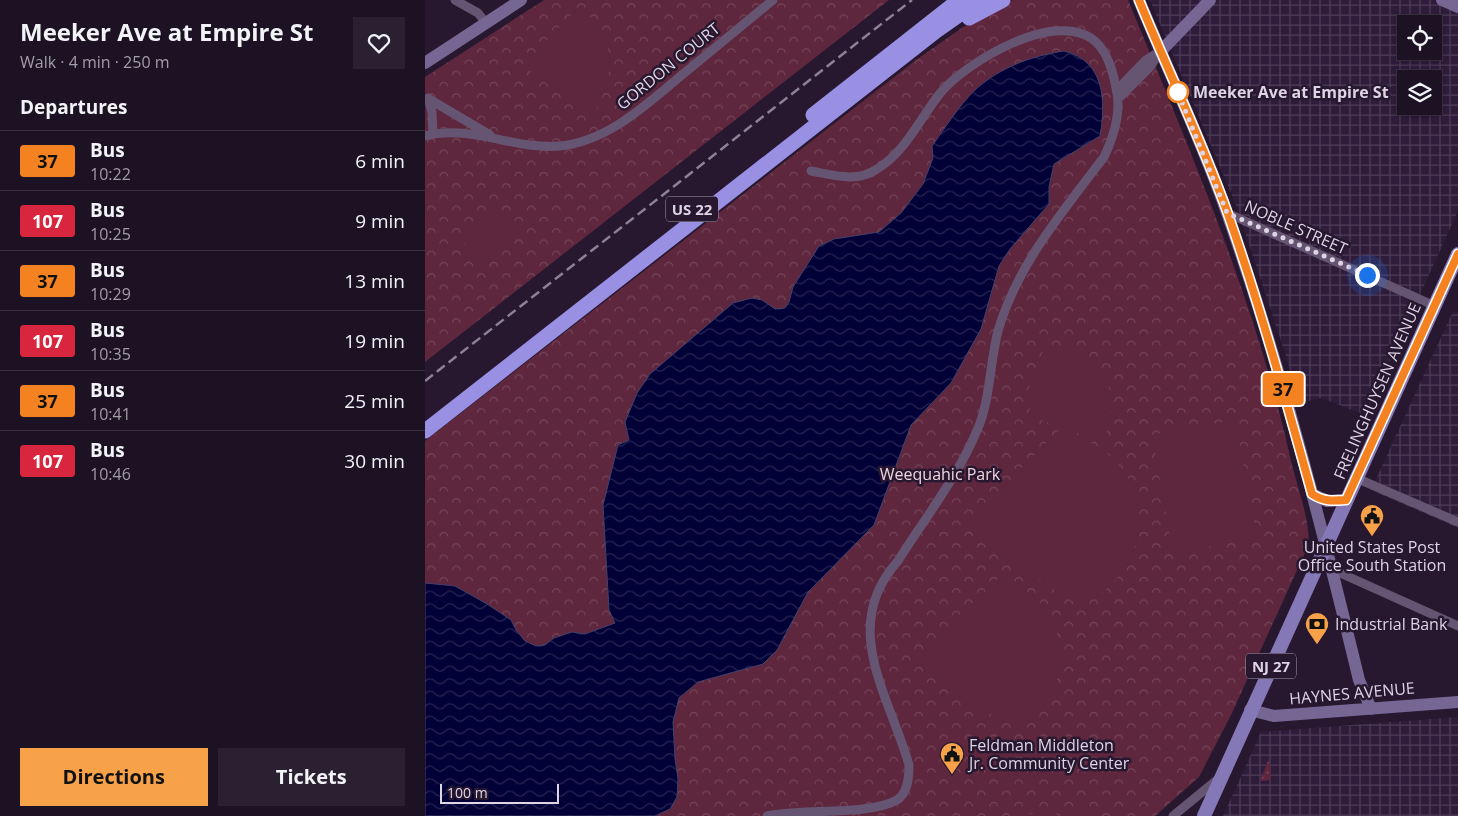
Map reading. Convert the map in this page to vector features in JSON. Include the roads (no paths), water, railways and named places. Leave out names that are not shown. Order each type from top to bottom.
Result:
[{"type":"highway","name":"US 22","points":[[425,418],[959,0]]},
{"type":"highway","name":"US 22","points":[[425,431],[980,0]]},
{"type":"highway","points":[[894,65],[951,28],[1003,0]]},
{"type":"main road","points":[[425,63],[521,0]]},
{"type":"main road","points":[[1139,0],[1197,136],[1227,213],[1257,302],[1326,545],[1359,680],[1371,709]]},
{"type":"main road","points":[[1160,52],[1210,0]]},
{"type":"main road","points":[[1442,0],[1458,7]]},
{"type":"main road","name":"FRELINGHUYSEN AVENUE","points":[[1204,816],[1250,710],[1458,254]]},
{"type":"main road","points":[[1312,494],[1327,501],[1346,500]]},
{"type":"main road","name":"HAYNES AVENUE","points":[[1250,710],[1274,716],[1458,702]]},
{"type":"street","points":[[455,0],[478,13],[486,23]]},
{"type":"street","name":"GORDON COURT","points":[[429,135],[467,133],[537,147],[561,146],[602,132],[627,120],[773,0]]},
{"type":"street","points":[[767,816],[807,811],[845,814],[871,809],[898,800],[904,793],[909,774],[901,738],[872,658],[869,636],[873,604],[887,575],[898,561],[970,447],[980,425],[999,330],[1011,300],[1027,264],[1043,236],[1104,157],[1117,118],[1117,94],[1102,50],[1091,38],[1071,32],[1044,32],[980,60],[961,75],[943,90],[894,157],[875,171],[850,178],[811,171]]},
{"type":"street","points":[[1117,94],[1146,60],[1160,52]]},
{"type":"street","points":[[427,97],[495,138]]},
{"type":"street","points":[[427,97],[434,124],[429,135]]},
{"type":"street","name":"NOBLE STREET","points":[[1227,213],[1435,306]]},
{"type":"street","points":[[1356,478],[1458,522]]},
{"type":"street","points":[[1317,563],[1458,626]]},
{"type":"street","points":[[1173,816],[1221,777]]},
{"type":"water","points":[[1064,51],[1078,56],[1088,64],[1100,84],[1103,109],[1100,136],[1054,164],[1049,187],[1049,204],[1010,249],[999,266],[981,329],[951,383],[911,425],[874,525],[808,592],[777,650],[763,664],[698,682],[679,698],[673,722],[678,779],[677,797],[670,809],[655,816],[425,816],[425,583],[455,586],[487,604],[511,620],[525,641],[536,646],[545,645],[554,638],[572,632],[585,634],[615,623],[609,610],[603,505],[618,445],[629,440],[625,422],[637,393],[650,374],[733,303],[752,298],[762,300],[775,309],[785,308],[789,302],[793,287],[819,246],[834,239],[879,232],[901,213],[923,184],[933,158],[932,146],[974,91],[983,83],[1016,64],[1039,56]]},
{"type":"railway","points":[[425,381],[912,0]]},
{"type":"place","name":"Meeker Ave at Empire St","points":[[1178,92]]},
{"type":"place","name":"United States Post Office South Station","points":[[1372,537]]},
{"type":"place","name":"Industrial Bank","points":[[1317,645]]},
{"type":"place","name":"Feldman Middleton Jr. Community Center","points":[[952,775]]},
{"type":"park label","name":"Weequahic Park","points":[[940,474]]}]
